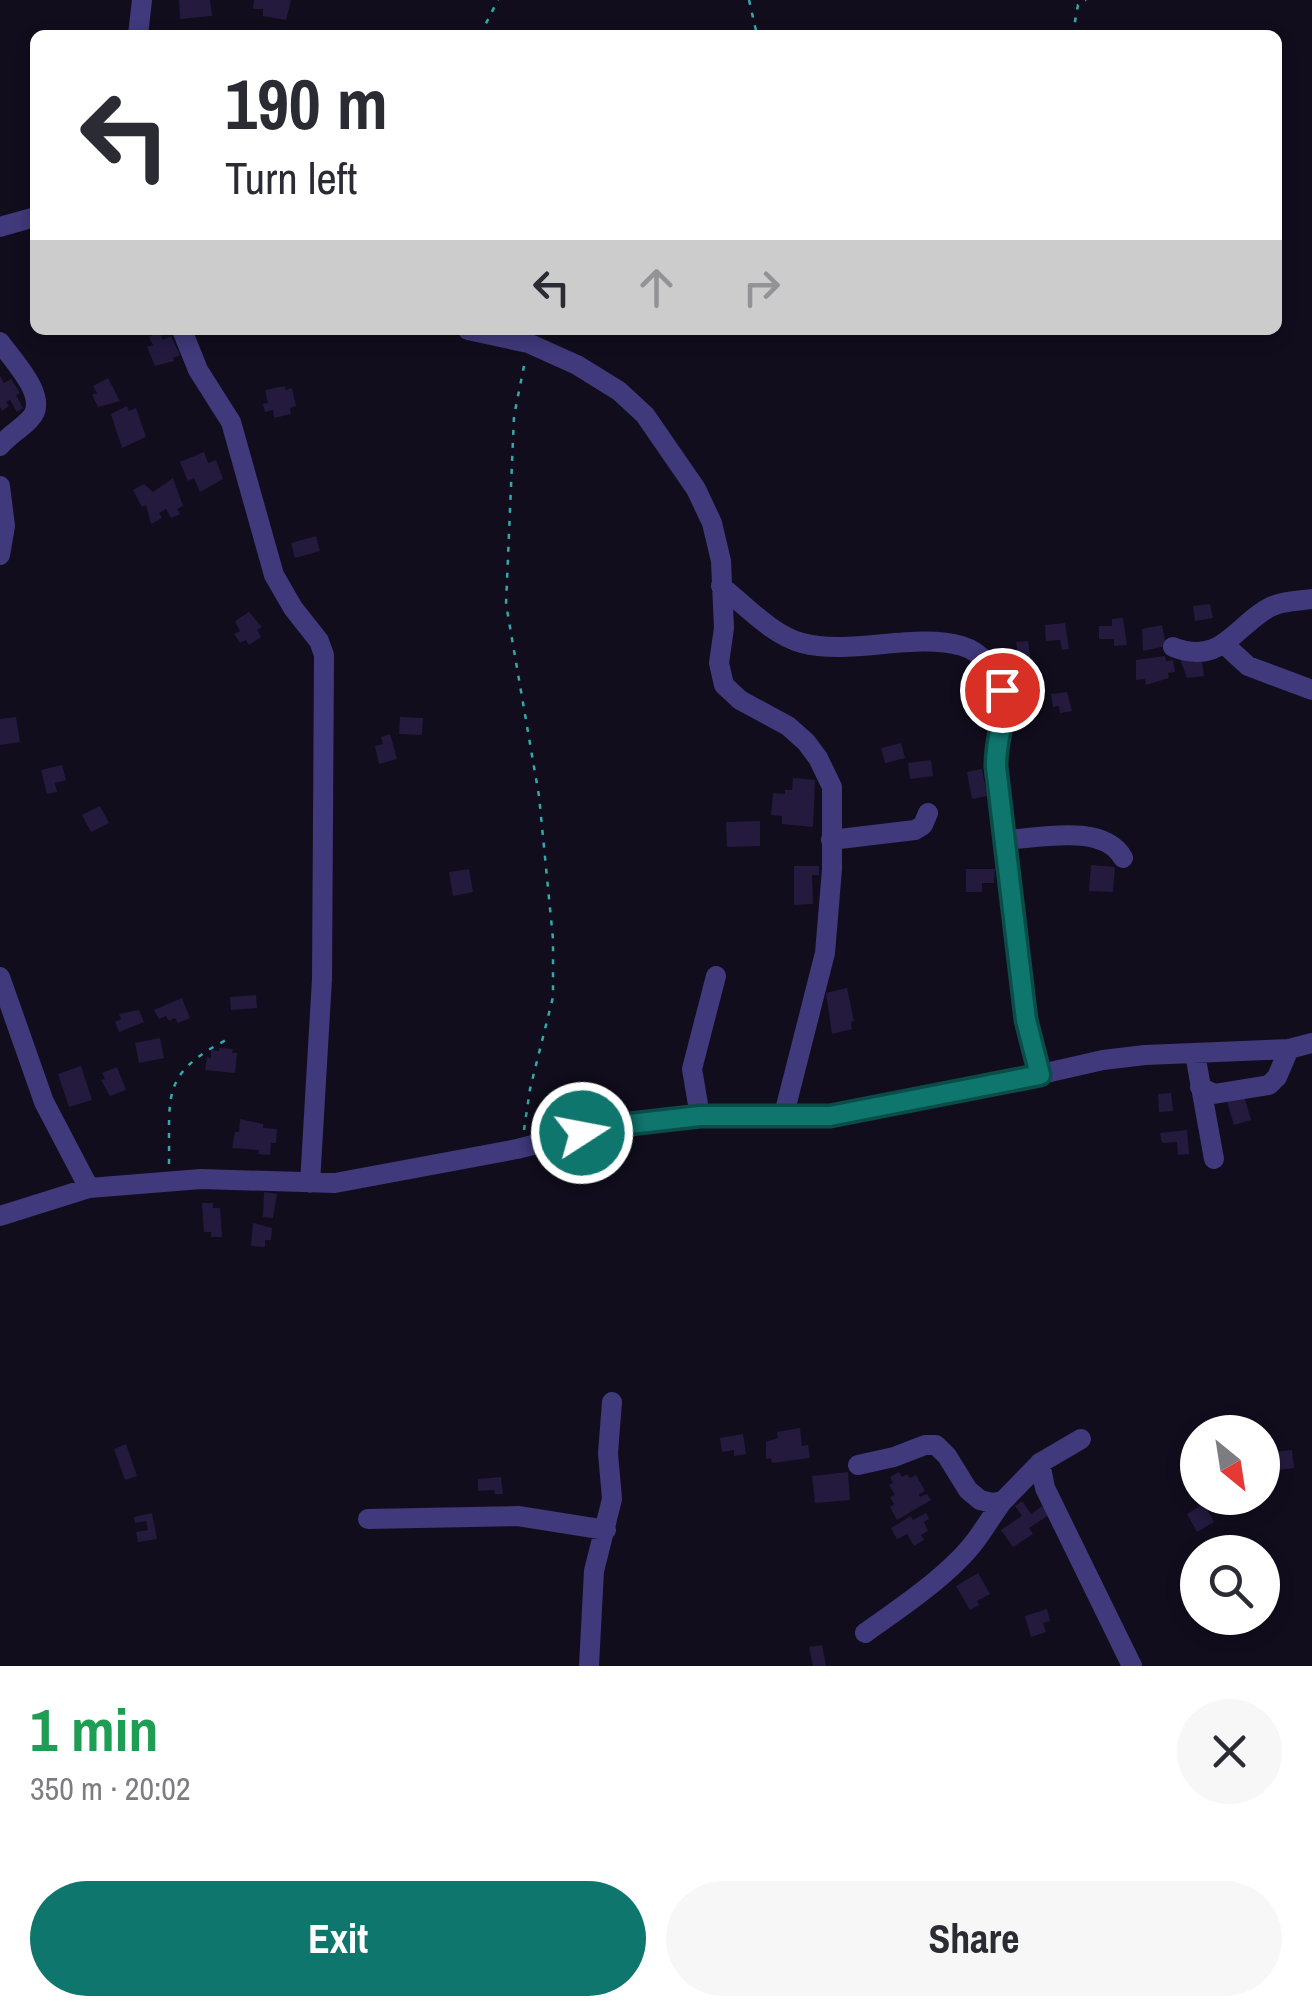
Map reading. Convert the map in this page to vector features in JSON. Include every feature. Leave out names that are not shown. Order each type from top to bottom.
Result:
[{"type":"street","points":[[139,30],[142,0]]},
{"type":"street","points":[[0,227],[30,218]]},
{"type":"street","points":[[184,335],[198,370],[231,422],[274,574],[293,608],[319,641],[324,655],[322,979],[310,1183]]},
{"type":"street","points":[[491,335],[528,343],[577,365],[619,391],[645,414],[708,510],[721,561],[724,628],[719,663],[724,686],[740,700],[788,726],[818,758],[832,787],[832,869],[825,952],[783,1118]]},
{"type":"street","points":[[0,342],[36,395],[37,409],[0,446]]},
{"type":"street","points":[[0,486],[5,526],[0,555]]},
{"type":"street","points":[[721,586],[782,634],[800,643],[828,647],[916,643],[962,646],[983,657],[1002,690],[1006,709],[995,748],[1026,1020],[1040,1075]]},
{"type":"street","points":[[1173,647],[1210,651],[1264,611],[1312,598]]},
{"type":"street","points":[[1224,644],[1248,666],[1312,690]]},
{"type":"street","points":[[831,840],[914,830],[923,825],[928,813]]},
{"type":"street","points":[[1005,840],[1074,836],[1097,839],[1110,842],[1123,858]]},
{"type":"street","points":[[700,1116],[692,1068],[716,976]]},
{"type":"street","points":[[0,977],[44,1102],[90,1188]]},
{"type":"street","points":[[0,1216],[90,1188],[168,1182],[336,1183],[524,1148],[612,1126],[700,1116],[783,1118],[867,1111],[1117,1058],[1312,1044]]},
{"type":"street","points":[[1200,1087],[1214,1094],[1269,1086],[1277,1077],[1288,1048]]},
{"type":"street","points":[[1195,1054],[1214,1158]]},
{"type":"street","points":[[589,1666],[594,1571],[612,1499],[608,1453],[612,1402]]},
{"type":"street","points":[[865,1633],[918,1596],[959,1559],[1002,1501],[1040,1463],[1081,1439]]},
{"type":"street","points":[[858,1465],[926,1444],[936,1445],[968,1490],[980,1500],[1002,1501]]},
{"type":"street","points":[[1040,1463],[1045,1488],[1132,1666]]},
{"type":"street","points":[[368,1519],[518,1516],[606,1530]]},
{"type":"path","points":[[483,30],[498,0]]},
{"type":"path","points":[[749,0],[756,30]]},
{"type":"path","points":[[1075,30],[1078,5],[1086,0]]},
{"type":"path","points":[[524,1148],[530,1089],[553,997],[553,939],[539,796],[506,604],[514,416],[528,343]]},
{"type":"path","points":[[168,1182],[173,1083],[187,1065],[228,1039]]},
{"type":"building","points":[[179,0],[210,0],[212,16],[180,19]]},
{"type":"building","points":[[254,0],[291,0],[286,20],[263,16],[263,9],[253,9]]},
{"type":"building","points":[[160,335],[163,340],[171,336],[180,355],[174,361],[155,366],[147,347],[153,345],[149,337]]},
{"type":"building","points":[[0,376],[4,383],[11,379],[20,393],[16,395],[23,408],[17,412],[10,400],[2,411],[0,407]]},
{"type":"building","points":[[108,378],[120,401],[98,407],[92,395],[97,393],[93,386]]},
{"type":"building","points":[[285,386],[286,390],[292,388],[296,406],[290,408],[291,414],[274,418],[273,410],[265,412],[265,390]]},
{"type":"building","points":[[127,406],[129,411],[136,408],[146,437],[122,448],[111,414]]},
{"type":"building","points":[[204,452],[208,463],[216,460],[223,479],[200,492],[194,478],[188,481],[180,462]]},
{"type":"building","points":[[173,478],[183,506],[177,509],[180,514],[171,518],[166,509],[159,513],[162,518],[151,524],[146,505],[142,507],[133,490],[144,484],[153,492]]},
{"type":"building","points":[[316,536],[320,551],[295,558],[291,543]]},
{"type":"building","points":[[1210,604],[1213,618],[1195,621],[1193,606]]},
{"type":"building","points":[[249,612],[262,627],[257,630],[261,637],[249,645],[246,640],[240,643],[234,634],[240,631],[235,621]]},
{"type":"building","points":[[1123,618],[1127,645],[1114,646],[1114,639],[1099,639],[1099,626],[1112,626],[1112,619]]},
{"type":"building","points":[[1065,623],[1069,649],[1062,650],[1060,640],[1046,641],[1045,625]]},
{"type":"building","points":[[1162,625],[1166,646],[1143,651],[1142,629]]},
{"type":"building","points":[[1028,641],[1031,663],[1020,664],[1016,642]]},
{"type":"building","points":[[1201,655],[1204,676],[1187,678],[1180,659]]},
{"type":"building","points":[[1165,656],[1166,661],[1173,660],[1175,672],[1168,673],[1169,678],[1146,685],[1145,679],[1136,680],[1136,660]]},
{"type":"building","points":[[1067,692],[1072,711],[1060,713],[1059,706],[1053,707],[1051,694]]},
{"type":"building","points":[[16,717],[20,742],[0,745],[0,719]]},
{"type":"building","points":[[400,717],[423,718],[422,735],[399,734]]},
{"type":"building","points":[[390,734],[397,759],[379,764],[375,746],[383,744],[381,737]]},
{"type":"building","points":[[901,743],[905,758],[885,763],[881,748]]},
{"type":"building","points":[[931,760],[933,776],[910,779],[908,763]]},
{"type":"building","points":[[62,765],[66,780],[55,783],[57,792],[47,794],[41,770]]},
{"type":"building","points":[[982,769],[987,796],[972,799],[967,772]]},
{"type":"building","points":[[793,778],[815,780],[813,827],[782,824],[782,816],[771,815],[773,793],[792,790]]},
{"type":"building","points":[[100,806],[109,823],[91,832],[82,815]]},
{"type":"building","points":[[760,821],[760,846],[727,847],[726,822]]},
{"type":"building","points":[[1091,865],[1115,867],[1113,892],[1089,891]]},
{"type":"building","points":[[794,866],[819,866],[819,875],[812,875],[813,904],[794,905]]},
{"type":"building","points":[[469,869],[473,892],[453,896],[449,872]]},
{"type":"building","points":[[966,869],[995,869],[994,883],[982,883],[982,892],[966,892]]},
{"type":"building","points":[[847,988],[852,1029],[832,1034],[826,993]]},
{"type":"building","points":[[256,995],[257,1008],[231,1010],[230,997]]},
{"type":"building","points":[[182,998],[190,1018],[178,1023],[166,1016],[159,1019],[154,1010]]},
{"type":"building","points":[[139,1010],[144,1022],[119,1032],[115,1022],[121,1019],[119,1014]]},
{"type":"building","points":[[160,1038],[164,1058],[139,1063],[135,1043]]},
{"type":"building","points":[[211,1050],[237,1053],[235,1073],[205,1070]]},
{"type":"building","points":[[81,1066],[92,1100],[69,1107],[58,1074]]},
{"type":"building","points":[[117,1067],[126,1090],[110,1096],[101,1080],[105,1079],[102,1073]]},
{"type":"building","points":[[1171,1093],[1173,1111],[1159,1112],[1158,1094]]},
{"type":"building","points":[[1244,1096],[1251,1120],[1234,1125],[1227,1102]]},
{"type":"building","points":[[240,1119],[277,1129],[270,1155],[232,1148]]},
{"type":"building","points":[[1187,1130],[1189,1154],[1178,1155],[1177,1142],[1162,1143],[1160,1133]]},
{"type":"building","points":[[264,1192],[277,1194],[273,1218],[263,1217]]},
{"type":"building","points":[[202,1203],[220,1208],[222,1237],[204,1232]]},
{"type":"building","points":[[253,1223],[272,1228],[271,1240],[265,1240],[265,1247],[251,1246]]},
{"type":"building","points":[[800,1428],[802,1446],[808,1445],[810,1458],[772,1463],[771,1458],[766,1459],[766,1442],[778,1438],[777,1432]]},
{"type":"building","points":[[743,1434],[746,1454],[722,1452],[720,1438]]},
{"type":"building","points":[[126,1444],[137,1476],[125,1480],[114,1449]]},
{"type":"building","points":[[1292,1450],[1294,1468],[1280,1470],[1280,1451]]},
{"type":"building","points":[[848,1472],[850,1500],[815,1503],[812,1476]]},
{"type":"building","points":[[899,1472],[902,1477],[916,1475],[925,1491],[920,1497],[927,1494],[931,1500],[897,1520],[890,1507],[894,1504],[890,1497],[895,1495],[889,1485],[893,1483],[890,1477]]},
{"type":"building","points":[[501,1477],[503,1494],[478,1491],[478,1479]]},
{"type":"building","points":[[1022,1501],[1031,1514],[1048,1502],[1055,1511],[1029,1528],[1033,1534],[1013,1547],[1001,1530],[1022,1516],[1015,1506]]},
{"type":"building","points":[[152,1513],[157,1539],[138,1542],[136,1532],[148,1530],[146,1521],[135,1523],[134,1517]]},
{"type":"building","points":[[926,1513],[929,1519],[924,1522],[928,1531],[921,1535],[924,1540],[914,1546],[907,1534],[897,1539],[891,1528],[911,1516],[913,1520]]},
{"type":"building","points":[[1188,1515],[1210,1515],[1214,1522],[1197,1532]]},
{"type":"building","points":[[978,1573],[990,1594],[970,1610],[956,1586]]},
{"type":"building","points":[[1047,1609],[1050,1621],[1043,1623],[1046,1632],[1031,1637],[1025,1616]]},
{"type":"building","points":[[822,1645],[826,1666],[813,1666],[809,1647]]},
{"type":"route","points":[[582,1133],[700,1116],[830,1116],[1040,1075],[1026,1020],[996,767],[995,748],[1006,709],[1002,690]]}]
